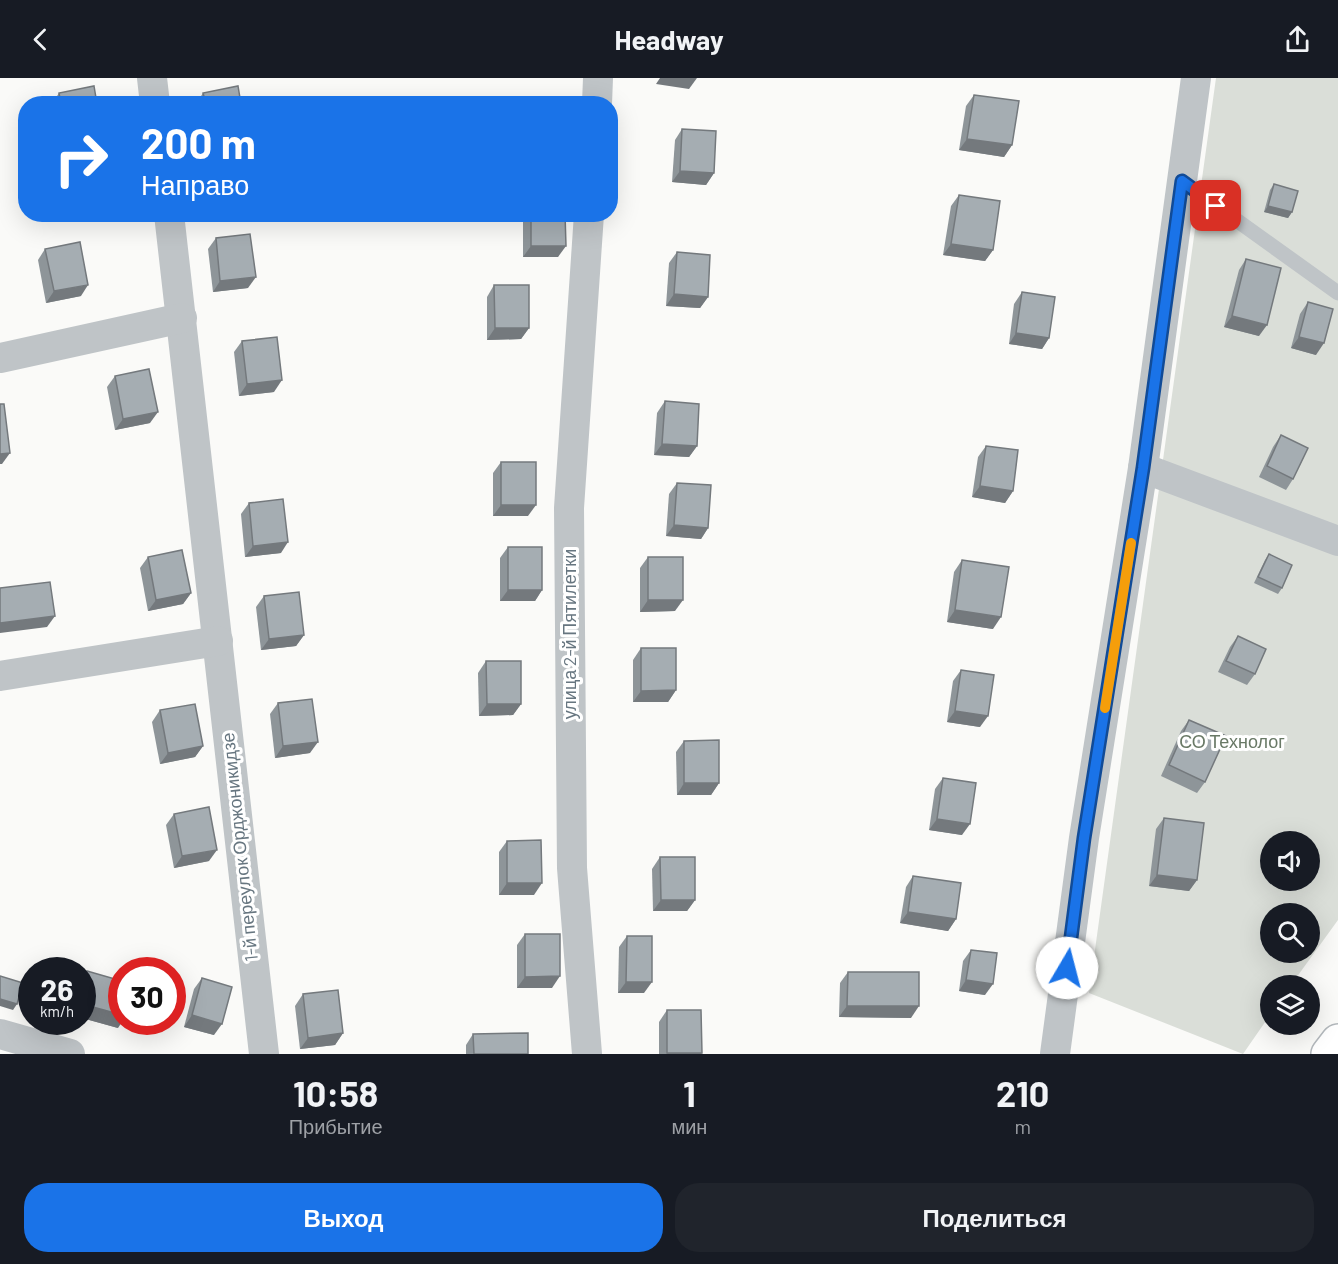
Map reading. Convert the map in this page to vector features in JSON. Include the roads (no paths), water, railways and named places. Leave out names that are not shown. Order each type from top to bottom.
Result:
[{"type":"main road","points":[[1328,1054],[1338,1041]]},
{"type":"street","points":[[152,78],[154,96]]},
{"type":"street","points":[[597,96],[598,78]]},
{"type":"street","points":[[1055,1054],[1084,838],[1143,468],[1196,78]]},
{"type":"street","name":"1-й переулок Орджоникидзе","points":[[170,222],[264,1054]]},
{"type":"street","name":"улица 2-й Пятилетки","points":[[587,1054],[572,868],[569,508],[588,222]]},
{"type":"street","points":[[0,358],[182,318]]},
{"type":"street","points":[[1143,468],[1338,541]]},
{"type":"street","points":[[0,676],[218,640]]},
{"type":"street","points":[[0,1034],[70,1054]]},
{"type":"lane","points":[[1182,181],[1338,294]]},
{"type":"park label","name":"СО Технолог","points":[[1232,742]]}]
